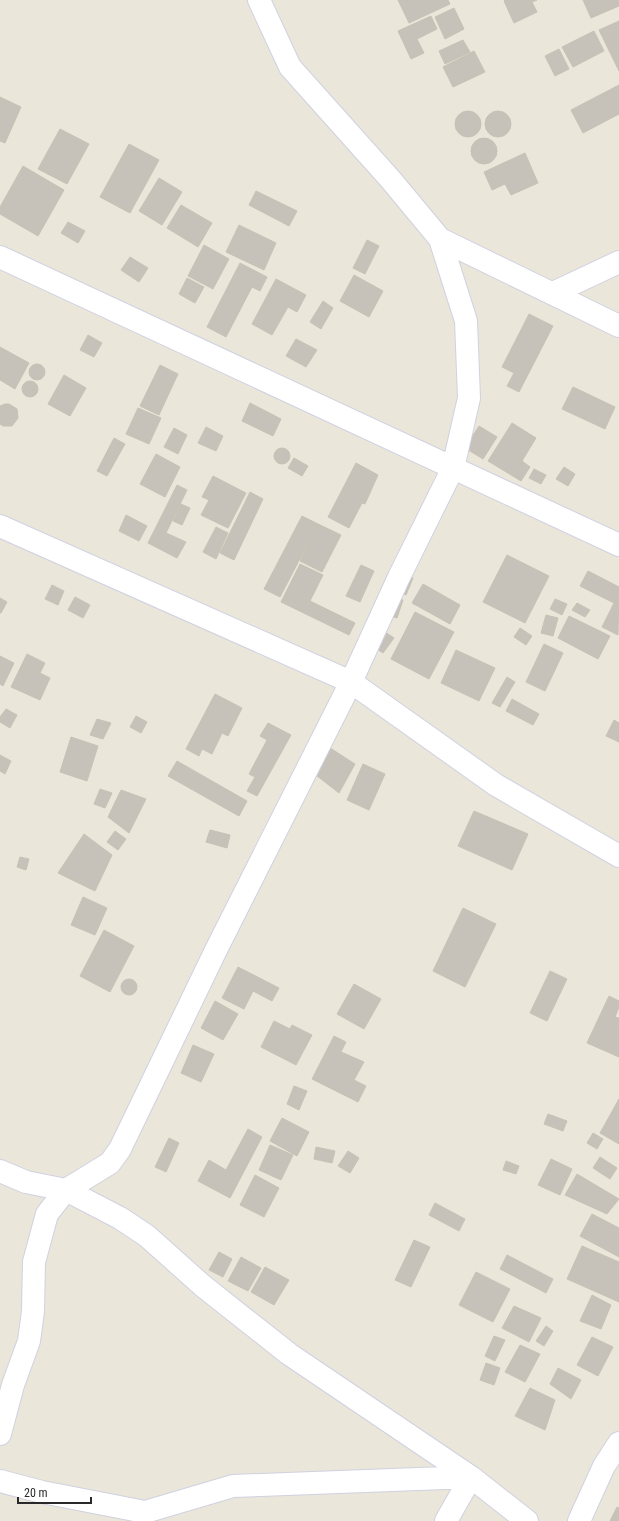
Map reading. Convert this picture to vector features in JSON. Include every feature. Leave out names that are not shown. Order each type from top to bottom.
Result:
[{"type":"street","points":[[0,1434],[13,1385],[29,1340],[33,1311],[34,1262],[47,1214],[66,1190],[110,1163],[120,1148],[219,942],[351,682],[399,577],[453,468],[469,398],[466,321],[440,239],[391,180],[290,67],[259,0]]},
{"type":"street","points":[[440,239],[619,326]]},
{"type":"street","points":[[0,257],[619,545]]},
{"type":"street","points":[[553,293],[619,262]]},
{"type":"street","points":[[0,526],[351,682],[496,785],[619,856]]},
{"type":"street","points":[[0,1171],[26,1182],[66,1190],[120,1218],[147,1236],[203,1286],[289,1354],[471,1477],[527,1521]]},
{"type":"street","points":[[579,1521],[604,1466],[619,1443]]},
{"type":"street","points":[[0,1481],[42,1492],[145,1512],[233,1486],[471,1477]]},
{"type":"street","points":[[446,1521],[471,1477]]},
{"type":"building","points":[[398,0],[448,0],[450,4],[409,23]]},
{"type":"building","points":[[537,0],[532,2],[537,12],[514,23],[504,1]]},
{"type":"building","points":[[583,0],[619,0],[619,6],[591,18]]},
{"type":"building","points":[[454,8],[464,29],[445,39],[435,17]]},
{"type":"building","points":[[431,16],[437,29],[417,39],[424,53],[411,59],[398,31]]},
{"type":"building","points":[[619,21],[619,71],[599,30]]},
{"type":"building","points":[[594,31],[604,51],[573,67],[562,47]]},
{"type":"building","points":[[463,40],[470,52],[445,64],[439,51]]},
{"type":"building","points":[[559,49],[569,69],[555,76],[545,56]]},
{"type":"building","points":[[474,51],[485,72],[453,87],[443,67]]},
{"type":"building","points":[[619,85],[619,114],[583,133],[571,110]]},
{"type":"building","points":[[0,97],[21,107],[5,143],[0,141]]},
{"type":"building","points":[[468,111],[477,115],[481,124],[477,133],[468,137],[459,133],[455,124],[459,115]]},
{"type":"building","points":[[498,111],[507,115],[511,124],[507,133],[498,137],[489,133],[485,124],[489,115]]},
{"type":"building","points":[[60,129],[89,144],[67,184],[38,169]]},
{"type":"building","points":[[484,138],[493,142],[497,151],[493,160],[484,164],[475,160],[471,151],[475,142]]},
{"type":"building","points":[[129,144],[159,160],[130,213],[100,197]]},
{"type":"building","points":[[525,153],[538,183],[511,195],[505,184],[492,190],[484,172]]},
{"type":"building","points":[[23,166],[64,190],[38,236],[0,214],[0,207]]},
{"type":"building","points":[[159,178],[182,192],[162,225],[139,211]]},
{"type":"building","points":[[256,191],[297,211],[289,226],[249,205]]},
{"type":"building","points":[[181,205],[212,223],[198,247],[167,228]]},
{"type":"building","points":[[68,222],[85,231],[78,243],[61,233]]},
{"type":"building","points":[[239,225],[276,243],[264,270],[226,252]]},
{"type":"building","points":[[367,240],[379,246],[365,274],[353,268]]},
{"type":"building","points":[[204,245],[229,259],[213,289],[188,276]]},
{"type":"building","points":[[130,257],[148,268],[139,282],[121,270]]},
{"type":"building","points":[[240,263],[267,277],[260,291],[252,287],[226,337],[207,327]]},
{"type":"building","points":[[354,275],[383,291],[369,317],[340,301]]},
{"type":"building","points":[[187,278],[204,287],[195,303],[179,294]]},
{"type":"building","points":[[276,279],[306,295],[297,312],[288,307],[272,335],[252,324]]},
{"type":"building","points":[[323,301],[333,308],[321,329],[310,322]]},
{"type":"building","points":[[529,314],[553,326],[519,392],[507,386],[514,373],[502,367]]},
{"type":"building","points":[[88,335],[102,343],[94,357],[80,350]]},
{"type":"building","points":[[296,339],[317,350],[306,367],[286,356]]},
{"type":"building","points":[[0,347],[29,363],[15,389],[0,380]]},
{"type":"building","points":[[37,364],[44,369],[45,372],[40,379],[37,380],[30,375],[29,372],[34,365]]},
{"type":"building","points":[[160,365],[178,374],[159,415],[140,406]]},
{"type":"building","points":[[64,375],[86,388],[70,416],[48,404]]},
{"type":"building","points":[[30,381],[36,383],[38,389],[36,395],[30,397],[24,395],[22,389],[24,383]]},
{"type":"building","points":[[573,387],[615,407],[605,429],[562,409]]},
{"type":"building","points":[[250,403],[281,419],[273,436],[242,421]]},
{"type":"building","points":[[9,404],[17,409],[18,418],[12,426],[3,426],[0,424],[0,406]]},
{"type":"building","points":[[138,408],[161,418],[149,444],[126,434]]},
{"type":"building","points":[[512,423],[536,438],[522,461],[530,467],[521,481],[488,461]]},
{"type":"building","points":[[479,426],[497,437],[483,459],[465,448]]},
{"type":"building","points":[[206,427],[223,436],[216,451],[198,443]]},
{"type":"building","points":[[174,428],[187,435],[178,454],[164,447]]},
{"type":"building","points":[[114,438],[125,444],[107,476],[97,471]]},
{"type":"building","points":[[279,448],[285,448],[290,453],[288,462],[285,464],[279,464],[274,459],[274,453]]},
{"type":"building","points":[[156,454],[180,467],[165,497],[140,484]]},
{"type":"building","points":[[294,458],[308,466],[302,476],[288,468]]},
{"type":"building","points":[[356,463],[378,475],[365,504],[362,503],[349,528],[328,517]]},
{"type":"building","points":[[564,467],[575,474],[568,486],[556,479]]},
{"type":"building","points":[[534,469],[546,475],[541,484],[529,478]]},
{"type":"building","points":[[213,476],[246,493],[228,528],[201,515],[209,500],[202,497]]},
{"type":"building","points":[[177,485],[187,490],[166,533],[186,542],[177,558],[148,543]]},
{"type":"building","points":[[250,492],[263,499],[234,560],[220,553]]},
{"type":"building","points":[[181,504],[190,508],[182,525],[173,521]]},
{"type":"building","points":[[126,515],[147,526],[139,541],[119,531]]},
{"type":"building","points":[[302,516],[318,524],[280,597],[264,589]]},
{"type":"building","points":[[318,524],[341,535],[322,572],[300,561]]},
{"type":"building","points":[[216,527],[228,533],[216,559],[203,552]]},
{"type":"building","points":[[507,555],[549,576],[525,623],[483,602]]},
{"type":"building","points":[[300,564],[323,575],[310,601],[355,623],[349,635],[281,602]]},
{"type":"building","points":[[361,565],[374,571],[360,602],[346,596]]},
{"type":"building","points":[[588,571],[619,587],[618,635],[602,627],[614,603],[580,586]]},
{"type":"building","points":[[405,576],[413,578],[406,595],[397,591]]},
{"type":"building","points":[[423,584],[460,605],[450,624],[412,603]]},
{"type":"building","points":[[52,585],[64,591],[58,605],[45,599]]},
{"type":"building","points":[[75,597],[90,605],[83,618],[68,610]]},
{"type":"building","points":[[394,597],[403,600],[397,618],[387,615]]},
{"type":"building","points":[[0,598],[7,602],[1,613],[0,613]]},
{"type":"building","points":[[555,599],[567,604],[562,615],[550,609]]},
{"type":"building","points":[[577,603],[590,610],[585,617],[572,610]]},
{"type":"building","points":[[415,612],[454,632],[429,679],[391,659]]},
{"type":"building","points":[[546,615],[558,618],[553,636],[541,633]]},
{"type":"building","points":[[569,616],[610,636],[598,659],[558,638]]},
{"type":"building","points":[[520,628],[532,636],[526,645],[514,637]]},
{"type":"building","points":[[382,630],[394,638],[383,653],[371,645]]},
{"type":"building","points":[[544,644],[563,653],[545,691],[526,682]]},
{"type":"building","points":[[456,650],[495,668],[479,701],[441,683]]},
{"type":"building","points":[[27,654],[45,663],[40,673],[50,678],[40,700],[11,687]]},
{"type":"building","points":[[0,656],[14,663],[3,686],[0,684]]},
{"type":"building","points":[[507,677],[515,682],[500,707],[492,703]]},
{"type":"building","points":[[215,694],[242,708],[228,736],[222,733],[212,754],[202,749],[199,756],[186,749]]},
{"type":"building","points":[[512,699],[539,714],[533,725],[506,711]]},
{"type":"building","points":[[6,709],[17,715],[10,728],[0,722],[0,717]]},
{"type":"building","points":[[136,716],[147,722],[141,733],[130,727]]},
{"type":"building","points":[[97,719],[111,723],[103,739],[90,735]]},
{"type":"building","points":[[614,720],[619,723],[619,742],[606,736]]},
{"type":"building","points":[[268,723],[291,735],[257,796],[247,791],[255,777],[249,774],[267,740],[260,736]]},
{"type":"building","points":[[71,737],[98,746],[87,781],[60,772]]},
{"type":"building","points":[[327,746],[355,764],[339,793],[312,772]]},
{"type":"building","points":[[0,755],[11,761],[5,774],[0,771]]},
{"type":"building","points":[[177,761],[247,801],[239,816],[168,776]]},
{"type":"building","points":[[363,764],[385,774],[369,810],[347,800]]},
{"type":"building","points":[[100,789],[112,793],[105,808],[94,804]]},
{"type":"building","points":[[121,790],[146,799],[129,833],[108,817]]},
{"type":"building","points":[[474,811],[528,834],[512,870],[458,846]]},
{"type":"building","points":[[210,830],[230,835],[227,848],[206,842]]},
{"type":"building","points":[[115,831],[126,839],[118,850],[107,842]]},
{"type":"building","points":[[84,834],[112,855],[95,891],[58,873]]},
{"type":"building","points":[[20,857],[29,859],[26,870],[17,867]]},
{"type":"building","points":[[83,897],[107,908],[95,935],[71,925]]},
{"type":"building","points":[[463,908],[496,924],[465,987],[433,971]]},
{"type":"building","points":[[104,930],[134,946],[110,992],[80,976]]},
{"type":"building","points":[[238,967],[279,988],[272,1001],[253,991],[244,1009],[222,998]]},
{"type":"building","points":[[550,971],[567,979],[547,1021],[530,1013]]},
{"type":"building","points":[[129,979],[136,984],[137,987],[132,994],[129,995],[122,990],[121,987],[126,980]]},
{"type":"building","points":[[354,984],[381,999],[364,1029],[337,1014]]},
{"type":"building","points":[[609,996],[619,1001],[619,1007],[615,1017],[619,1018],[619,1057],[587,1043]]},
{"type":"building","points":[[215,1001],[238,1014],[223,1040],[201,1028]]},
{"type":"building","points":[[274,1021],[290,1029],[292,1025],[312,1035],[296,1065],[261,1047]]},
{"type":"building","points":[[334,1036],[346,1042],[341,1052],[364,1062],[354,1080],[366,1086],[358,1102],[312,1079]]},
{"type":"building","points":[[193,1045],[214,1054],[201,1082],[181,1073]]},
{"type":"building","points":[[294,1086],[307,1091],[299,1110],[287,1104]]},
{"type":"building","points":[[619,1099],[619,1144],[600,1133]]},
{"type":"building","points":[[548,1114],[567,1121],[563,1131],[544,1124]]},
{"type":"building","points":[[282,1118],[309,1132],[297,1156],[270,1141]]},
{"type":"building","points":[[248,1129],[262,1137],[230,1198],[198,1181],[209,1160],[226,1170]]},
{"type":"building","points":[[593,1133],[603,1139],[597,1149],[587,1143]]},
{"type":"building","points":[[169,1138],[179,1143],[166,1172],[155,1167]]},
{"type":"building","points":[[270,1145],[293,1155],[281,1180],[259,1170]]},
{"type":"building","points":[[316,1147],[335,1151],[332,1163],[314,1159]]},
{"type":"building","points":[[348,1151],[359,1158],[350,1173],[338,1166]]},
{"type":"building","points":[[600,1157],[617,1168],[610,1179],[593,1168]]},
{"type":"building","points":[[551,1159],[572,1169],[560,1195],[538,1185]]},
{"type":"building","points":[[506,1161],[519,1166],[516,1174],[503,1170]]},
{"type":"building","points":[[577,1174],[619,1199],[607,1214],[565,1195]]},
{"type":"building","points":[[255,1175],[279,1188],[264,1217],[240,1205]]},
{"type":"building","points":[[435,1203],[465,1219],[459,1231],[429,1215]]},
{"type":"building","points":[[592,1214],[619,1228],[619,1257],[580,1236]]},
{"type":"building","points":[[414,1240],[430,1247],[411,1287],[395,1280]]},
{"type":"building","points":[[582,1246],[619,1262],[619,1302],[567,1279]]},
{"type":"building","points":[[219,1252],[232,1259],[223,1277],[209,1270]]},
{"type":"building","points":[[507,1255],[553,1279],[546,1293],[500,1269]]},
{"type":"building","points":[[241,1257],[261,1268],[248,1291],[228,1281]]},
{"type":"building","points":[[265,1267],[289,1280],[274,1305],[251,1292]]},
{"type":"building","points":[[476,1272],[510,1289],[493,1322],[459,1305]]},
{"type":"building","points":[[592,1295],[611,1305],[601,1329],[580,1321]]},
{"type":"building","points":[[514,1306],[541,1318],[529,1342],[502,1328]]},
{"type":"building","points":[[546,1326],[553,1331],[544,1346],[536,1341]]},
{"type":"building","points":[[494,1336],[505,1340],[495,1361],[485,1356]]},
{"type":"building","points":[[592,1337],[613,1347],[598,1376],[577,1365]]},
{"type":"building","points":[[520,1345],[540,1354],[525,1382],[505,1372]]},
{"type":"building","points":[[486,1363],[500,1368],[494,1385],[480,1380]]},
{"type":"building","points":[[558,1368],[581,1380],[571,1399],[550,1384]]},
{"type":"building","points":[[530,1388],[555,1400],[545,1430],[515,1416]]},
{"type":"building","points":[[617,1507],[619,1508],[619,1521],[610,1521]]}]
